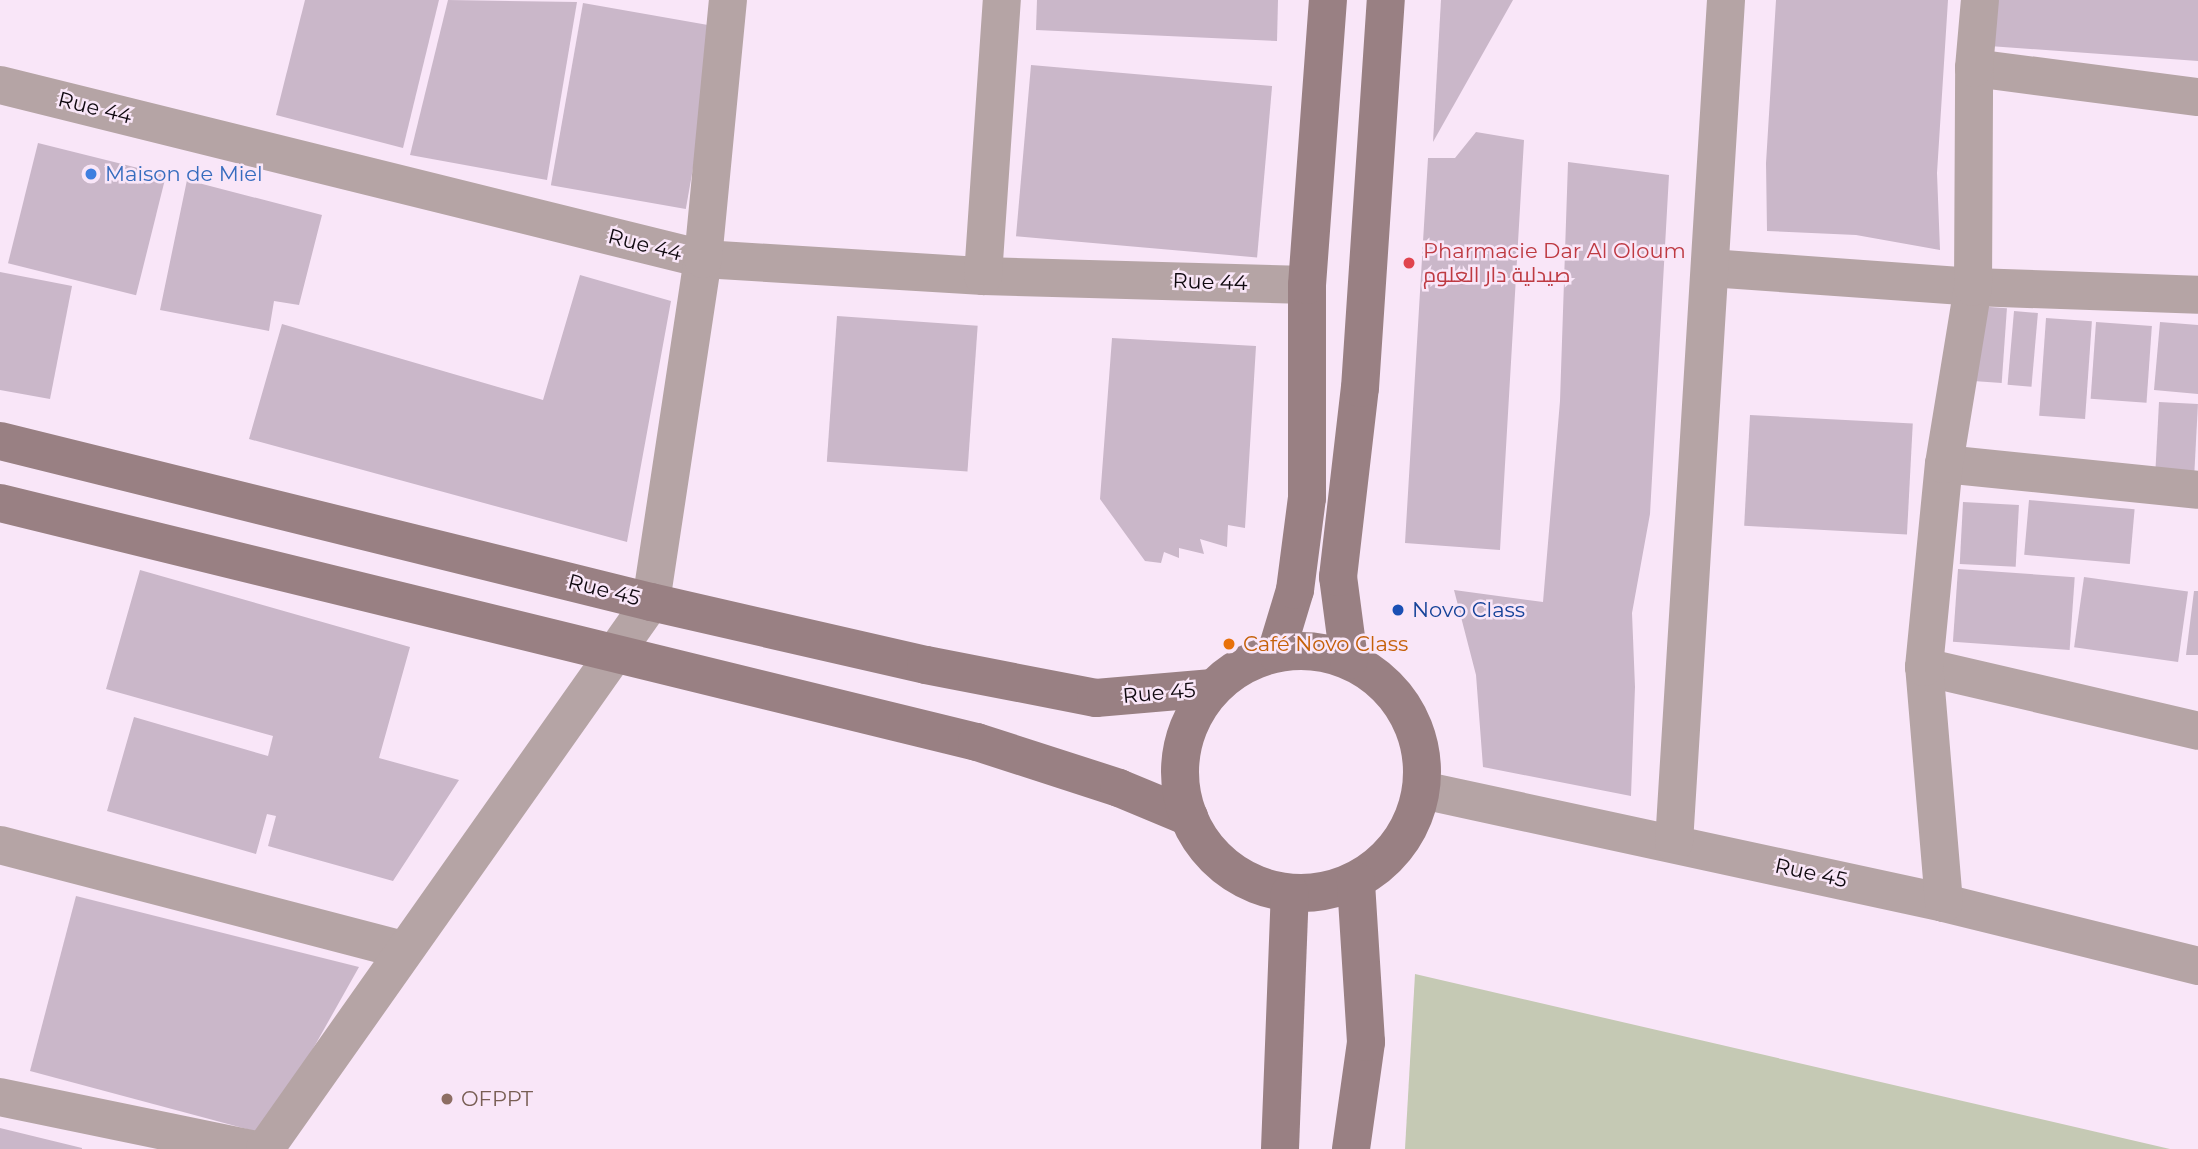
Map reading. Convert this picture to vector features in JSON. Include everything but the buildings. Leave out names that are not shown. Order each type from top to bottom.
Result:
[{"type":"street","points":[[265,1149],[402,950],[619,651],[650,602],[703,259],[728,0]]},
{"type":"street","points":[[983,276],[1002,0]]},
{"type":"street","points":[[1276,653],[1295,590],[1307,498],[1307,285],[1328,0]]},
{"type":"street","points":[[1349,660],[1338,577],[1360,388],[1386,0]]},
{"type":"street","points":[[1674,843],[1726,0]]},
{"type":"street","points":[[1944,903],[1924,667],[1944,464],[1973,287],[1974,68],[1980,0]]},
{"type":"street","points":[[1974,68],[2198,97]]},
{"type":"street","name":"Rue 44","points":[[0,85],[703,259],[983,276],[1307,285]]},
{"type":"street","points":[[1710,268],[1973,287],[2198,295]]},
{"type":"street","name":"Rue 45","points":[[0,441],[650,602],[1096,698],[1213,688]]},
{"type":"street","points":[[1944,464],[2198,490]]},
{"type":"street","points":[[0,503],[619,651],[1011,752],[1189,817]]},
{"type":"street","points":[[1313,652],[1349,660],[1392,691],[1418,738],[1422,790],[1400,844],[1356,881],[1335,890],[1290,893],[1247,881],[1212,855],[1189,817],[1180,762],[1197,709],[1213,688],[1242,665],[1276,653],[1313,652]]},
{"type":"street","points":[[1924,667],[2198,731]]},
{"type":"street","name":"Rue 45","points":[[1422,790],[1944,903],[2198,965]]},
{"type":"street","points":[[0,845],[402,950]]},
{"type":"street","points":[[1351,1149],[1366,1042],[1356,881]]},
{"type":"street","points":[[1280,1149],[1290,893]]},
{"type":"street","points":[[0,1097],[251,1149]]},
{"type":"green space","points":[[1415,974],[2170,1149],[1405,1149]]},
{"type":"place","name":"Maison de Miel","points":[[91,174]]},
{"type":"place","name":"Pharmacie Dar Al Oloum صيدلية دار العلوم","points":[[1409,263]]},
{"type":"place","name":"Novo Class","points":[[1398,610]]},
{"type":"place","name":"Café Novo Class","points":[[1229,644]]},
{"type":"place","name":"OFPPT","points":[[447,1099]]}]
